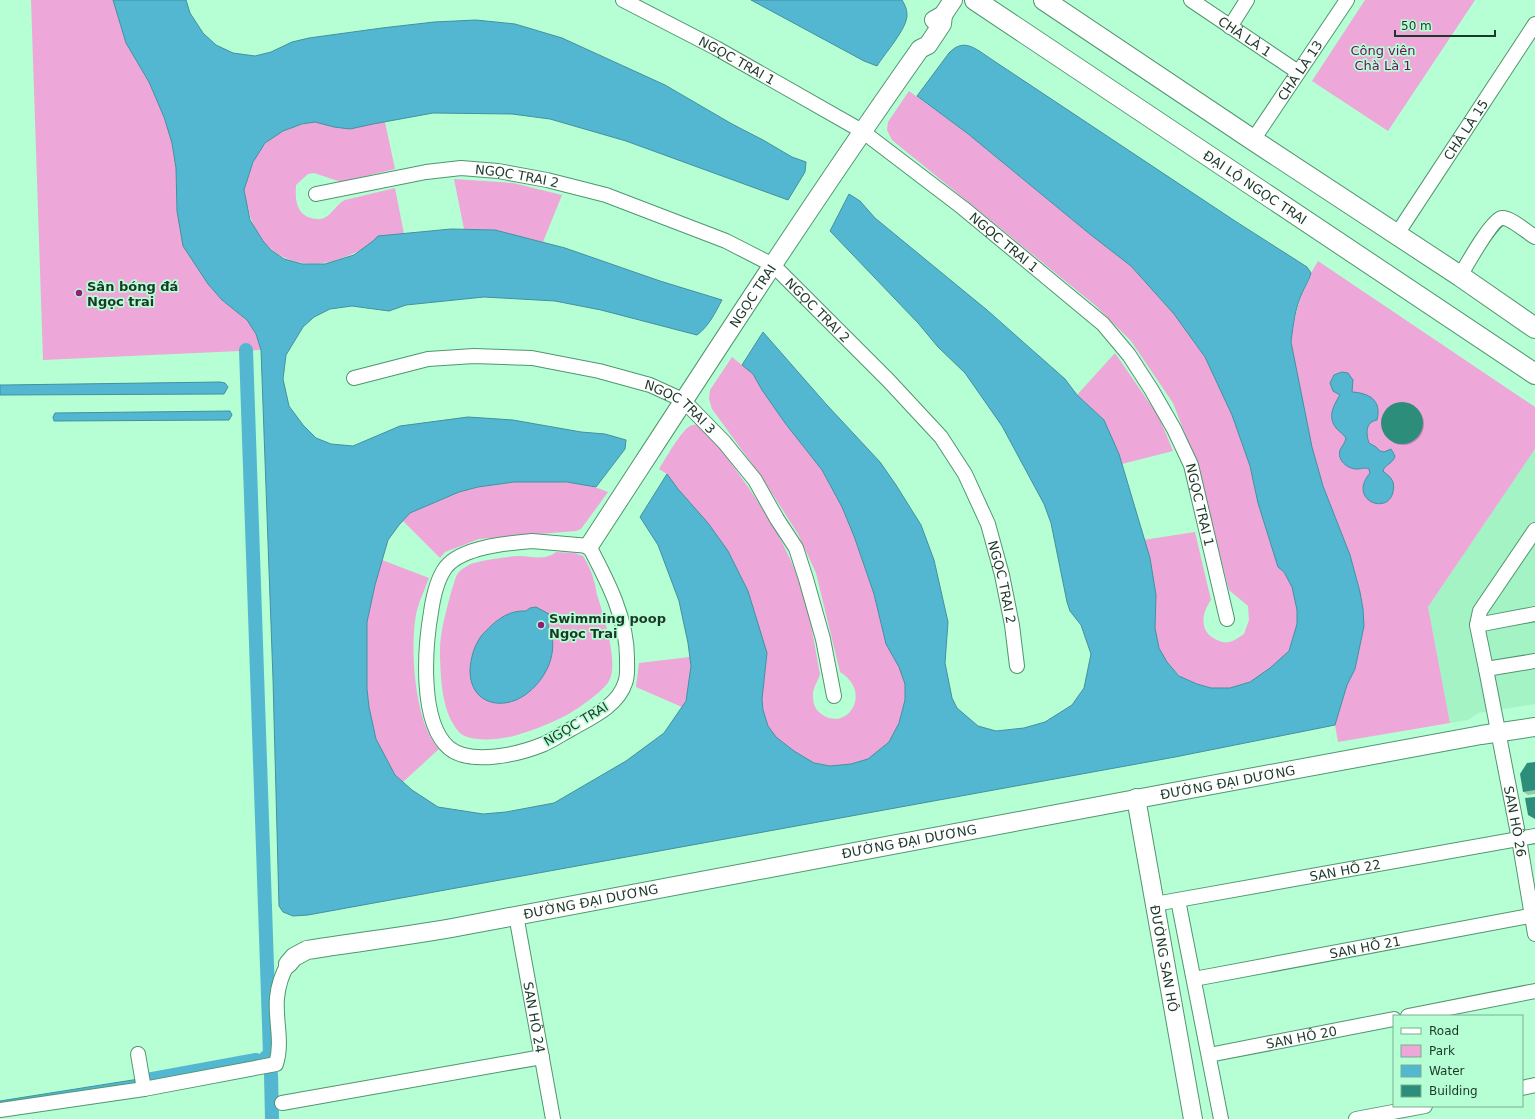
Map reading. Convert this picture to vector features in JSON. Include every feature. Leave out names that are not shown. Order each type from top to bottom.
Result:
[{"type":"main road","name":"ĐẠI LỘ NGỌC TRAI","points":[[975,0],[1535,374]]},
{"type":"main road","points":[[1044,0],[1460,276],[1535,328]]},
{"type":"street","name":"NGỌC TRAI 1","points":[[623,0],[716,48],[862,131],[963,208],[1103,324],[1129,355],[1151,389],[1174,429],[1191,465],[1227,619]]},
{"type":"street","name":"CHÀ LÀ 1","points":[[1191,0],[1298,72]]},
{"type":"street","points":[[1230,26],[1247,0]]},
{"type":"street","name":"CHÀ LÀ 13","points":[[1253,140],[1347,0]]},
{"type":"street","name":"NGỌC TRAI","points":[[589,546],[862,131],[920,49],[928,45],[942,24],[948,7]]},
{"type":"street","name":"CHÀ LÀ 15","points":[[1397,234],[1535,24]]},
{"type":"street","name":"NGỌC TRAI 2","points":[[316,194],[426,172],[461,168],[498,171],[547,180],[606,195],[726,241],[773,265],[889,381],[941,437],[965,474],[988,524],[1002,575],[1012,625],[1017,666]]},
{"type":"street","points":[[1460,276],[1494,224],[1503,218],[1512,220],[1535,237]]},
{"type":"street","name":"NGỌC TRAI 3","points":[[354,378],[428,360],[474,356],[532,358],[599,371],[650,385],[684,400],[724,442],[755,480],[796,548],[823,639],[834,696]]},
{"type":"street","points":[[1535,530],[1480,611],[1477,625],[1535,614]]},
{"type":"street","name":"NGỌC TRAI","points":[[552,542],[589,546],[606,578],[624,626],[627,645],[627,672],[626,682],[622,692],[596,715],[543,744],[517,752],[485,758],[463,755],[450,748],[440,738],[433,724],[428,698],[426,666],[428,631],[433,600],[446,567],[456,558],[472,551],[511,543],[552,542]]},
{"type":"street","name":"SAN HÔ 26","points":[[1477,625],[1519,839],[1535,934]]},
{"type":"street","points":[[1486,669],[1535,661]]},
{"type":"street","name":"ĐƯỜNG ĐẠI DƯƠNG","points":[[288,964],[294,957],[307,950],[472,924],[516,914],[1136,798],[1535,727]]},
{"type":"street","name":"ĐƯỜNG SAN HÔ","points":[[1136,798],[1193,1119]]},
{"type":"street","name":"SAN HÔ 22","points":[[1155,904],[1535,836]]},
{"type":"street","points":[[1178,900],[1221,1119]]},
{"type":"street","name":"SAN HÔ 24","points":[[516,914],[554,1119]]},
{"type":"street","name":"SAN HÔ 21","points":[[1194,979],[1533,915]]},
{"type":"street","points":[[0,1110],[144,1088],[276,1064],[279,1054],[277,998],[284,971],[288,964]]},
{"type":"street","points":[[1413,1015],[1535,991]]},
{"type":"street","name":"SAN HÔ 20","points":[[1209,1055],[1393,1019]]},
{"type":"street","points":[[138,1054],[144,1088]]},
{"type":"street","points":[[282,1103],[357,1084],[464,1066],[542,1057]]},
{"type":"street","points":[[1523,1088],[1535,1085]]},
{"type":"street","points":[[1356,1119],[1420,1107]]},
{"type":"shaded area","points":[[1535,449],[1535,704],[1478,713],[1468,720],[1450,723],[1428,607]]},
{"type":"green space","points":[[31,0],[113,0],[126,43],[149,82],[164,117],[172,143],[176,168],[177,211],[183,246],[208,284],[222,300],[247,320],[256,334],[261,350],[43,360]]},
{"type":"green space","name":"Công viên Chà Là 1","points":[[1365,0],[1475,0],[1388,131],[1312,81]]},
{"type":"green space","points":[[909,91],[967,133],[1131,266],[1174,314],[1205,357],[1232,415],[1250,466],[1258,503],[1278,567],[1284,572],[1292,587],[1297,610],[1297,624],[1289,651],[1270,668],[1250,682],[1230,688],[1211,688],[1197,684],[1180,676],[1167,662],[1159,648],[1155,628],[1156,595],[1150,558],[1143,540],[1195,532],[1211,600],[1205,611],[1204,617],[1207,632],[1211,637],[1219,641],[1228,642],[1235,640],[1244,634],[1249,620],[1248,606],[1229,590],[1197,465],[1173,403],[1131,341],[1096,306],[892,140],[887,130],[888,122]]},
{"type":"green space","points":[[315,122],[334,127],[385,122],[395,169],[341,182],[314,173],[308,174],[296,185],[296,201],[302,213],[311,218],[322,219],[330,214],[345,200],[395,188],[404,234],[378,236],[369,245],[353,254],[336,260],[320,263],[292,261],[279,255],[268,247],[259,236],[252,222],[244,192],[245,185],[255,159],[263,146],[271,138],[283,131]]},
{"type":"green space","points":[[454,179],[513,183],[562,195],[543,242],[495,230],[464,229]]},
{"type":"green space","points":[[1318,261],[1535,407],[1535,449],[1428,607],[1450,723],[1338,742],[1335,725],[1347,685],[1355,669],[1364,626],[1360,592],[1350,555],[1323,486],[1312,447],[1291,342],[1292,329],[1302,292]]},
{"type":"green space","points":[[1115,353],[1159,417],[1173,451],[1122,464],[1104,420],[1077,395]]},
{"type":"green space","points":[[732,357],[753,374],[762,390],[785,423],[822,470],[842,507],[854,536],[874,594],[886,644],[899,666],[905,684],[905,700],[899,723],[889,742],[868,759],[851,764],[830,766],[814,763],[794,751],[776,737],[768,726],[763,710],[762,699],[767,653],[678,489],[667,474],[659,469],[686,429],[693,425],[703,426],[744,481],[769,519],[799,581],[809,615],[820,674],[813,694],[813,701],[816,708],[820,713],[830,718],[839,718],[847,715],[855,700],[855,690],[850,681],[840,672],[816,573],[798,534],[763,479],[712,409],[709,399],[710,390]]},
{"type":"green space","points":[[514,482],[574,483],[608,492],[581,529],[576,531],[479,539],[445,552],[440,558],[403,521],[410,513],[459,492],[478,487]]},
{"type":"green space","points":[[556,552],[574,553],[583,556],[591,571],[610,640],[612,673],[609,681],[601,690],[576,710],[536,729],[514,736],[497,739],[479,739],[464,736],[453,724],[449,716],[442,686],[440,666],[442,631],[447,606],[456,576],[463,569],[475,563],[515,556],[543,557],[552,555]]},
{"type":"green space","points":[[382,560],[429,578],[417,610],[414,662],[419,703],[424,721],[431,737],[439,749],[403,782],[395,775],[376,739],[369,707],[367,689],[367,622]]},
{"type":"green space","points":[[690,657],[690,683],[685,702],[682,707],[636,687],[639,663]]},
{"type":"water","points":[[113,0],[186,0],[190,13],[203,33],[216,45],[233,53],[255,56],[271,52],[292,42],[309,38],[382,28],[434,22],[476,20],[515,24],[562,38],[665,85],[792,157],[806,162],[805,172],[788,200],[626,141],[550,119],[512,114],[433,113],[350,129],[315,122],[302,124],[283,131],[265,143],[253,162],[244,190],[250,220],[263,241],[271,250],[284,259],[302,264],[325,264],[354,255],[378,236],[451,229],[495,230],[565,248],[660,281],[722,300],[708,323],[697,335],[601,310],[555,301],[484,297],[406,305],[389,311],[352,306],[330,309],[314,317],[303,327],[286,355],[283,379],[289,406],[303,425],[316,438],[331,444],[353,446],[400,426],[468,417],[513,420],[581,432],[605,434],[626,440],[625,449],[596,487],[567,482],[514,482],[478,487],[459,492],[410,513],[388,540],[375,585],[367,622],[367,689],[369,707],[376,739],[395,775],[412,790],[438,807],[483,814],[506,812],[554,803],[626,761],[664,733],[686,701],[691,666],[688,643],[679,601],[658,545],[640,517],[667,474],[708,523],[728,551],[748,591],[767,653],[762,699],[763,710],[768,726],[776,737],[794,751],[814,763],[830,766],[851,764],[868,759],[889,742],[899,723],[905,700],[905,684],[899,667],[886,644],[874,594],[854,536],[842,507],[822,470],[785,423],[762,390],[753,374],[742,365],[763,332],[826,404],[880,462],[921,525],[934,560],[948,622],[945,663],[952,698],[957,708],[978,726],[996,731],[1024,728],[1045,722],[1072,705],[1084,688],[1091,654],[1081,625],[1070,611],[1067,602],[1051,523],[1044,504],[1002,426],[965,373],[938,347],[918,323],[830,231],[849,194],[860,201],[875,218],[987,310],[1065,379],[1077,395],[1104,420],[1119,454],[1150,558],[1156,595],[1155,628],[1159,648],[1167,662],[1179,676],[1211,688],[1230,688],[1250,682],[1270,668],[1289,651],[1297,624],[1297,610],[1292,587],[1284,572],[1278,567],[1258,503],[1250,466],[1232,415],[1205,357],[1174,314],[1131,266],[967,133],[917,96],[949,53],[954,48],[965,45],[975,48],[1235,221],[1307,267],[1311,273],[1298,305],[1291,342],[1312,447],[1323,486],[1350,555],[1360,592],[1364,626],[1355,669],[1347,685],[1335,725],[1175,757],[308,915],[293,916],[283,912],[279,906],[273,679],[261,350],[256,334],[247,320],[222,300],[208,284],[183,246],[177,211],[176,168],[172,143],[164,117],[149,82],[126,43]]},
{"type":"water","points":[[751,0],[902,0],[906,7],[907,15],[900,34],[877,66],[864,61]]},
{"type":"water","points":[[1342,372],[1348,373],[1353,380],[1352,392],[1369,396],[1378,407],[1377,420],[1370,423],[1367,429],[1369,443],[1380,451],[1384,452],[1391,449],[1395,456],[1393,461],[1385,467],[1383,471],[1389,476],[1394,486],[1390,499],[1384,503],[1377,504],[1371,502],[1363,491],[1364,483],[1370,473],[1369,469],[1353,469],[1346,466],[1341,460],[1339,454],[1346,438],[1337,429],[1332,421],[1333,408],[1340,395],[1333,391],[1330,383],[1334,375]]},
{"type":"water","points":[[225,383],[228,387],[224,394],[0,395],[0,385]]},
{"type":"water","points":[[230,411],[232,415],[229,420],[54,421],[53,417],[55,413]]},
{"type":"water","points":[[536,607],[549,614],[550,619],[548,626],[552,636],[553,648],[548,667],[544,675],[525,695],[507,703],[489,702],[482,698],[472,683],[470,672],[471,663],[477,643],[482,635],[501,618],[513,612],[526,611],[530,608]]},
{"type":"water","points":[[139,1079],[139,1084],[0,1106],[0,1101]]},
{"type":"building","points":[[1398,402],[1406,402],[1414,405],[1420,411],[1423,423],[1420,435],[1414,441],[1406,444],[1398,444],[1390,441],[1384,435],[1381,427],[1381,419],[1384,411],[1390,405]]},
{"type":"building","points":[[1535,762],[1535,790],[1523,792],[1520,774],[1527,763]]},
{"type":"building","points":[[1535,797],[1535,819],[1528,815],[1525,798]]},
{"type":"waterway","points":[[246,350],[270,1054],[266,1057]]},
{"type":"waterway","points":[[147,1080],[256,1060]]},
{"type":"waterway","points":[[271,1074],[272,1119]]},
{"type":"place","name":"Sân bóng đá Ngọc trai","points":[[79,293]]},
{"type":"place","name":"Swimming poop Ngọc Trai","points":[[541,625]]}]
